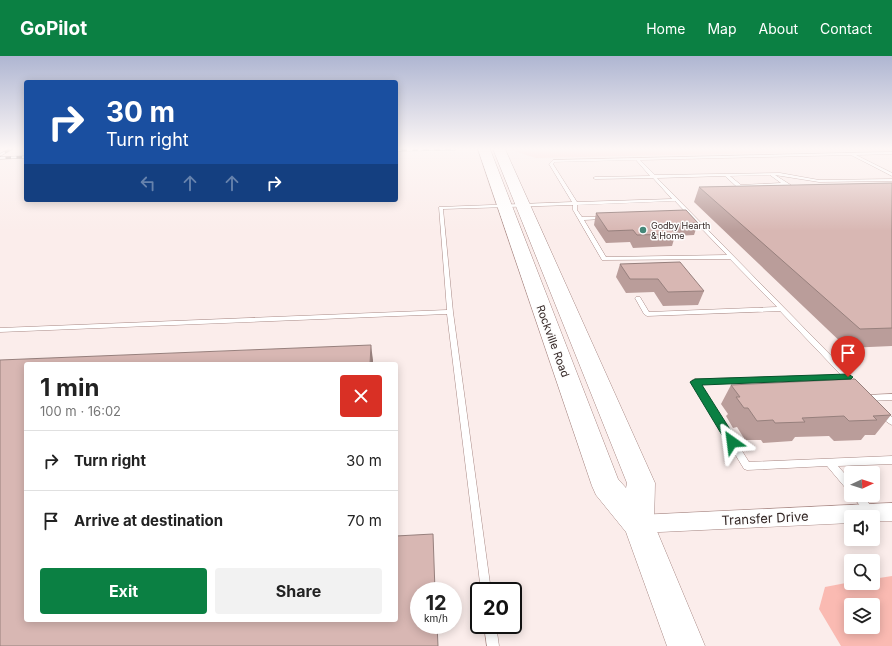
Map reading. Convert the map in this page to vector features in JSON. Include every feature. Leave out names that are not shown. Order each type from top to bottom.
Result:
[{"type":"main road","name":"Rockville Road","points":[[499,177],[514,205],[641,483],[638,524]]},
{"type":"main road","name":"Rockville Road","points":[[506,177],[514,205],[606,486],[638,524],[686,646]]},
{"type":"street","name":"Transfer Drive","points":[[880,513],[892,512]]},
{"type":"street","name":"Transfer Drive","points":[[638,524],[844,514]]},
{"type":"lane","points":[[559,177],[575,203],[575,210],[604,259],[731,256]]},
{"type":"lane","points":[[654,177],[850,380],[695,382],[747,466],[892,460]]},
{"type":"lane","points":[[596,178],[671,177]]},
{"type":"lane","points":[[728,177],[753,196]]},
{"type":"lane","points":[[776,177],[802,194],[788,195]]},
{"type":"lane","points":[[789,177],[819,181],[892,180]]},
{"type":"lane","points":[[739,186],[787,184]]},
{"type":"lane","points":[[485,582],[450,312],[441,208],[676,200]]},
{"type":"lane","points":[[682,216],[690,215]]},
{"type":"lane","points":[[581,219],[612,218]]},
{"type":"lane","points":[[638,298],[647,314],[782,309]]},
{"type":"lane","points":[[0,330],[450,312]]},
{"type":"lane","points":[[892,396],[870,400],[892,422]]},
{"type":"lane","points":[[830,463],[844,480]]},
{"type":"lane","points":[[862,502],[868,510]]},
{"type":"lane","points":[[491,634],[493,646]]},
{"type":"shaded area","points":[[892,576],[892,646],[841,646],[819,609],[825,587],[844,583],[844,590],[880,590],[880,578]]},
{"type":"building","points":[[892,183],[892,328],[860,329],[699,187]]},
{"type":"building","points":[[686,210],[698,223],[667,224],[676,234],[637,235],[633,230],[608,231],[596,213]]},
{"type":"building","points":[[680,262],[704,291],[668,292],[658,279],[630,279],[620,264]]},
{"type":"building","points":[[371,345],[370,362],[24,362],[24,622],[398,622],[398,536],[433,534],[435,582],[410,582],[410,634],[437,634],[438,646],[0,646],[0,360]]},
{"type":"building","points":[[855,379],[891,415],[873,416],[877,420],[849,421],[844,416],[802,418],[805,422],[775,423],[773,420],[757,421],[748,408],[744,408],[736,397],[740,397],[731,385]]},
{"type":"place","name":"Godby Hearth & Home","points":[[643,230]]},
{"type":"route","points":[[732,442],[695,382],[848,377]]}]
